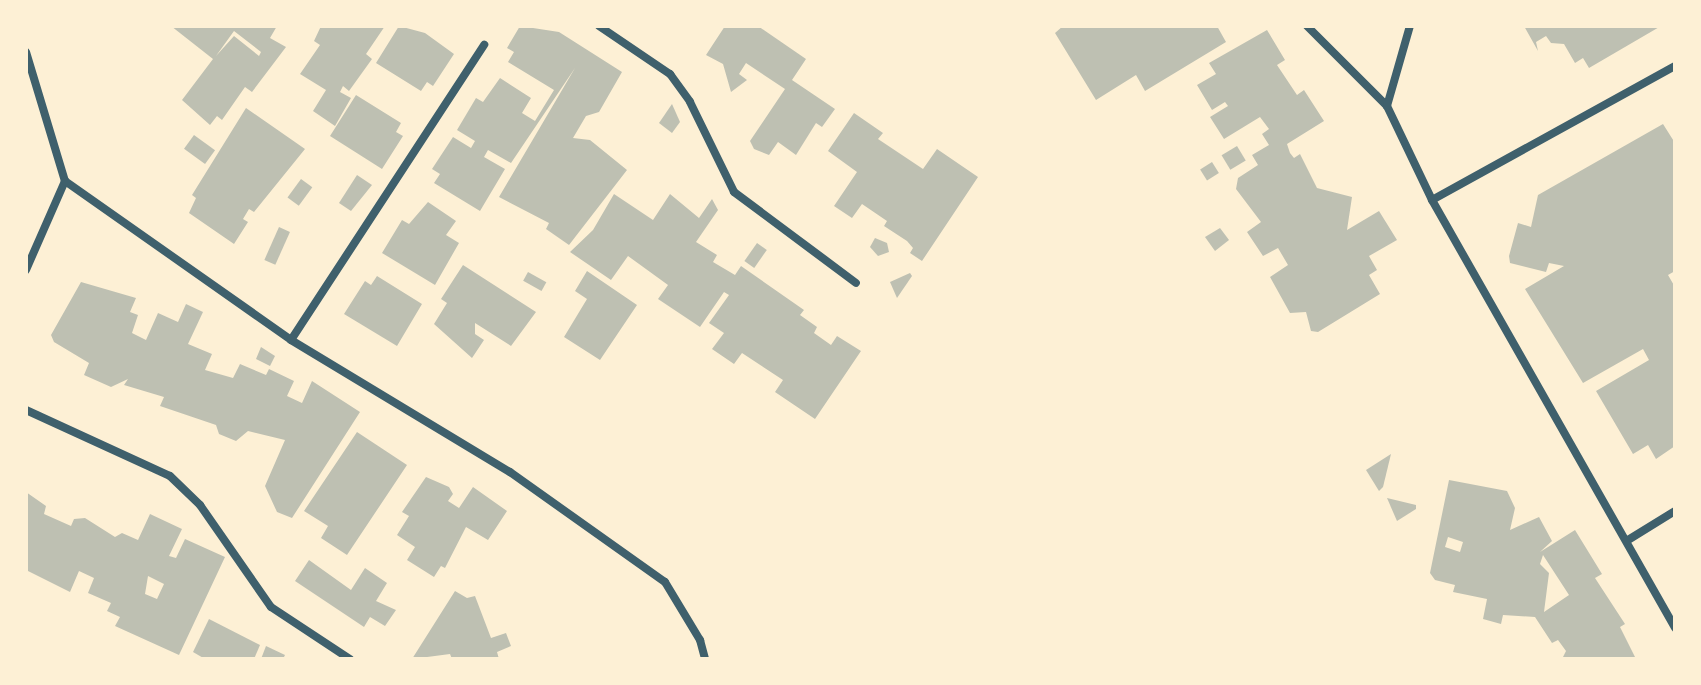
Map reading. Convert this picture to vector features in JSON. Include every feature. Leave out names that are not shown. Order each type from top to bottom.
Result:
[{"type":"street","points":[[599,26],[670,74],[690,102],[734,192],[856,283]]},
{"type":"street","points":[[1307,26],[1387,106],[1432,200],[1628,540],[1675,628]]},
{"type":"street","points":[[1387,106],[1410,26]]},
{"type":"street","points":[[291,340],[484,45]]},
{"type":"street","points":[[26,52],[65,181],[291,340],[510,472],[665,582],[700,640],[705,659]]},
{"type":"street","points":[[1432,200],[1675,66]]},
{"type":"street","points":[[26,270],[65,181]]},
{"type":"street","points":[[26,410],[170,476],[200,505],[271,607],[350,659]]},
{"type":"street","points":[[1628,540],[1675,511]]},
{"type":"building","points":[[171,26],[277,26],[270,38],[286,47],[252,92],[245,87],[222,120],[217,116],[210,125],[182,100],[213,59]],"holes":[[[234,31],[261,52],[259,56],[234,36],[216,56]]]},
{"type":"building","points":[[321,26],[385,26],[366,54],[372,59],[349,91],[343,86],[340,92],[351,98],[335,126],[313,111],[326,90],[300,74],[320,45],[314,41]]},
{"type":"building","points":[[399,26],[425,33],[454,54],[433,86],[427,82],[421,91],[376,63]]},
{"type":"building","points":[[520,26],[559,32],[622,72],[599,112],[586,116],[573,138],[590,140],[627,170],[569,245],[546,229],[549,223],[499,197],[575,68],[511,163],[488,150],[484,157],[505,169],[480,211],[434,183],[440,174],[432,169],[453,137],[471,148],[475,141],[457,130],[476,98],[483,102],[500,78],[531,98],[522,113],[535,121],[554,90],[508,62],[514,52],[507,48]]},
{"type":"building","points":[[725,26],[758,26],[806,59],[792,80],[835,109],[822,127],[816,123],[796,155],[778,142],[769,155],[754,149],[750,141],[785,89],[746,63],[739,74],[747,80],[731,92],[723,64],[706,55]]},
{"type":"building","points":[[1063,26],[1217,26],[1226,42],[1145,91],[1136,75],[1096,100],[1055,33]]},
{"type":"building","points":[[1524,26],[1661,26],[1589,68],[1583,58],[1575,63],[1564,44],[1551,43],[1546,36],[1536,42],[1538,51]]},
{"type":"building","points":[[1267,30],[1285,60],[1277,65],[1297,95],[1304,90],[1324,121],[1287,144],[1290,153],[1294,158],[1300,154],[1317,188],[1352,197],[1347,230],[1379,211],[1397,240],[1369,256],[1377,270],[1369,275],[1380,294],[1318,332],[1311,331],[1306,312],[1290,313],[1270,277],[1288,265],[1278,248],[1263,256],[1247,232],[1261,222],[1236,189],[1238,178],[1258,165],[1252,155],[1269,145],[1262,134],[1269,129],[1260,117],[1224,139],[1210,117],[1228,106],[1225,102],[1212,110],[1197,85],[1216,74],[1209,63]]},
{"type":"building","points":[[356,95],[401,123],[396,132],[403,136],[382,169],[330,136]]},
{"type":"building","points":[[672,104],[680,122],[672,133],[659,123]]},
{"type":"building","points":[[246,108],[305,149],[254,212],[249,209],[243,219],[248,222],[234,244],[189,213],[196,198],[192,195]]},
{"type":"building","points":[[854,113],[883,133],[878,139],[923,169],[937,149],[978,177],[922,261],[910,253],[913,248],[907,241],[884,226],[887,221],[862,204],[852,218],[834,206],[857,172],[828,151]]},
{"type":"building","points":[[1663,124],[1675,143],[1675,271],[1668,275],[1675,287],[1675,446],[1656,459],[1648,445],[1633,454],[1596,391],[1649,360],[1643,349],[1583,383],[1525,289],[1564,266],[1549,263],[1546,272],[1510,263],[1509,256],[1518,223],[1531,227],[1538,195]]},
{"type":"building","points":[[194,135],[215,150],[205,164],[184,149]]},
{"type":"building","points":[[1237,146],[1246,161],[1230,170],[1222,155]]},
{"type":"building","points":[[1212,162],[1219,173],[1207,180],[1200,169]]},
{"type":"building","points":[[357,175],[372,185],[351,211],[339,203]]},
{"type":"building","points":[[301,179],[312,187],[299,206],[287,198]]},
{"type":"building","points":[[614,194],[653,220],[670,194],[699,218],[712,199],[718,210],[696,242],[717,255],[713,262],[735,275],[741,266],[804,310],[800,315],[817,327],[814,333],[831,345],[837,336],[861,351],[815,419],[775,392],[783,380],[742,353],[734,364],[712,349],[724,333],[709,323],[729,295],[724,292],[700,327],[658,299],[668,285],[628,256],[611,280],[570,252],[593,230]]},
{"type":"building","points":[[428,202],[456,221],[446,235],[459,243],[435,285],[382,253],[402,220],[409,224]]},
{"type":"building","points":[[279,227],[290,232],[275,265],[264,260]]},
{"type":"building","points":[[1220,228],[1229,240],[1215,251],[1205,237]]},
{"type":"building","points":[[875,238],[887,243],[889,252],[878,256],[870,247]]},
{"type":"building","points":[[757,243],[767,250],[754,268],[744,261]]},
{"type":"building","points":[[463,265],[536,312],[511,346],[475,323],[475,334],[484,340],[472,358],[434,324],[447,303],[441,299]]},
{"type":"building","points":[[587,271],[637,305],[600,360],[564,337],[587,299],[575,291]]},
{"type":"building","points":[[528,272],[546,282],[542,291],[523,281]]},
{"type":"building","points":[[910,273],[912,276],[897,298],[890,282]]},
{"type":"building","points":[[377,276],[422,304],[397,346],[344,314],[365,281],[371,285]]},
{"type":"building","points":[[81,282],[136,298],[130,312],[138,315],[132,333],[146,340],[158,313],[178,322],[186,304],[203,312],[188,344],[212,354],[205,370],[233,378],[240,364],[266,375],[269,369],[294,381],[287,396],[302,403],[312,381],[360,412],[292,518],[277,512],[265,486],[285,440],[248,431],[236,441],[219,434],[216,425],[160,406],[164,397],[124,385],[128,379],[111,387],[84,375],[89,363],[54,342],[51,335]]},
{"type":"building","points":[[261,347],[275,356],[270,366],[256,359]]},
{"type":"building","points":[[357,432],[407,465],[347,555],[321,538],[328,526],[304,511]]},
{"type":"building","points":[[1391,454],[1383,487],[1379,491],[1366,470]]},
{"type":"building","points":[[426,477],[449,487],[453,494],[448,501],[459,508],[473,487],[507,511],[488,540],[466,527],[445,568],[441,566],[434,577],[407,560],[415,547],[397,535],[409,516],[402,512]]},
{"type":"building","points":[[1449,480],[1507,491],[1515,508],[1510,530],[1539,517],[1552,541],[1540,552],[1575,530],[1602,574],[1595,578],[1625,624],[1620,627],[1636,659],[1562,659],[1566,651],[1558,640],[1552,643],[1535,617],[1503,615],[1501,624],[1483,619],[1487,599],[1453,592],[1455,585],[1435,580],[1430,573]],"holes":[[[1448,537],[1463,542],[1460,552],[1445,547]],[[1543,555],[1569,595],[1544,612],[1549,573],[1540,564]]]},
{"type":"building","points":[[26,492],[46,506],[44,514],[71,526],[74,519],[85,518],[115,537],[122,533],[138,540],[150,514],[182,529],[169,556],[176,558],[185,539],[225,557],[179,655],[115,626],[120,617],[107,611],[111,603],[88,593],[94,578],[79,571],[70,592],[26,570]],"holes":[[[148,576],[164,584],[157,599],[145,594]]]},
{"type":"building","points":[[1387,498],[1416,505],[1416,509],[1397,521]]},
{"type":"building","points":[[309,560],[351,590],[365,568],[387,583],[376,601],[396,610],[385,626],[370,617],[364,627],[295,581]]},
{"type":"building","points":[[455,591],[467,598],[475,596],[491,638],[506,633],[511,646],[497,652],[499,659],[452,659],[450,654],[412,659]]},
{"type":"building","points":[[209,619],[260,645],[254,659],[205,659],[193,652]]},
{"type":"building","points":[[266,646],[285,655],[283,659],[261,659]]}]
